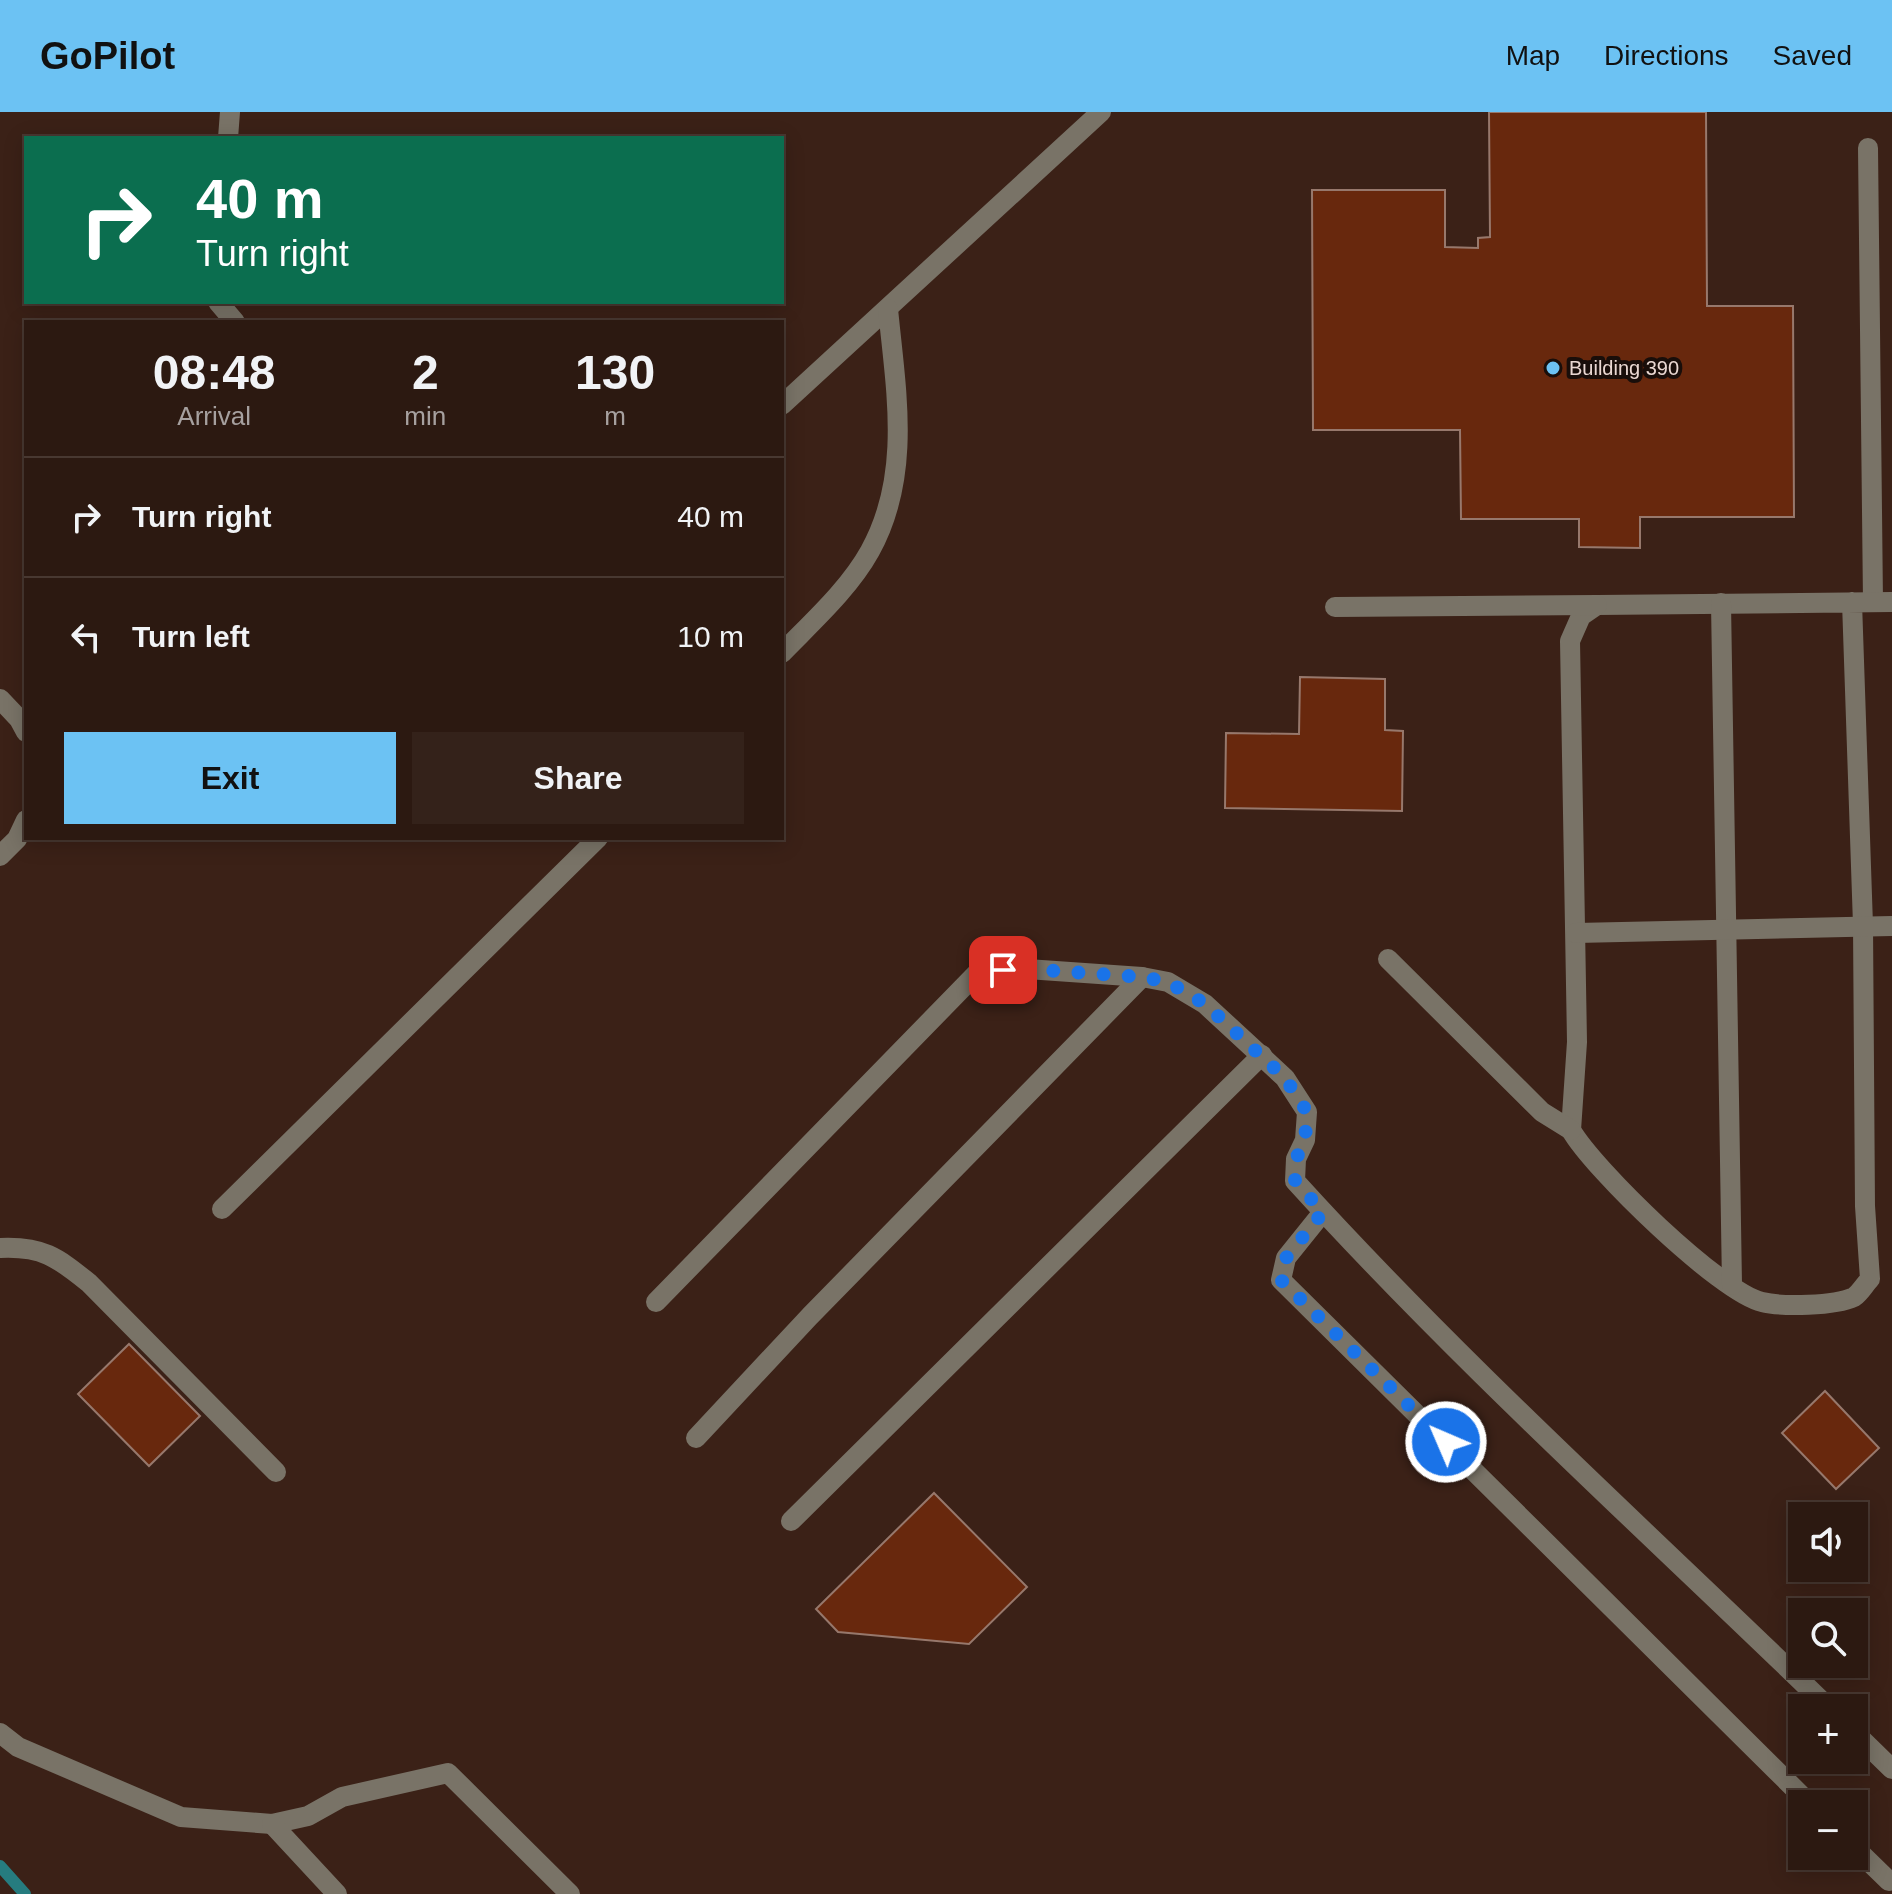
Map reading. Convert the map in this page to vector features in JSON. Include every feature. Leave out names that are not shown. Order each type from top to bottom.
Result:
[{"type":"lane","points":[[228,136],[230,112]]},
{"type":"lane","points":[[784,403],[1101,112]]},
{"type":"lane","points":[[1388,959],[1542,1112],[1571,1130],[1581,1148],[1661,1229],[1732,1285],[1760,1302],[1798,1305],[1855,1296],[1870,1279],[1865,1206],[1863,925],[1872,602],[1868,148]]},
{"type":"lane","points":[[220,304],[233,320]]},
{"type":"lane","points":[[784,651],[834,598],[870,551],[892,496],[899,455],[888,309]]},
{"type":"lane","points":[[1335,607],[1872,602]]},
{"type":"lane","points":[[1721,603],[1732,1285]]},
{"type":"lane","points":[[1571,1130],[1577,1042],[1570,641],[1581,616],[1597,605]]},
{"type":"lane","points":[[0,699],[24,728]]},
{"type":"lane","points":[[0,856],[17,839],[24,824]]},
{"type":"lane","points":[[222,1209],[596,840]]},
{"type":"lane","points":[[1576,933],[1892,926]]},
{"type":"lane","points":[[656,1302],[978,972],[1027,969],[1142,977],[1168,982],[1205,1004],[1285,1078],[1307,1112],[1305,1140],[1296,1159],[1295,1181],[1323,1212],[1480,1370],[1815,1694]]},
{"type":"lane","points":[[696,1438],[810,1316],[1142,977]]},
{"type":"lane","points":[[791,1521],[1262,1055]]},
{"type":"lane","points":[[1323,1212],[1286,1258],[1281,1280],[1796,1790]]},
{"type":"lane","points":[[0,1248],[35,1248],[61,1260],[89,1283],[276,1472]]},
{"type":"lane","points":[[0,1733],[18,1747],[181,1817],[272,1824],[308,1816],[342,1797],[448,1773],[570,1894]]},
{"type":"lane","points":[[1868,1746],[1892,1769]]},
{"type":"lane","points":[[272,1824],[337,1894]]},
{"type":"lane","points":[[1868,1862],[1888,1883]]},
{"type":"building","name":"Building 390","points":[[1489,112],[1706,112],[1707,306],[1793,306],[1794,517],[1640,517],[1640,548],[1579,547],[1579,519],[1461,519],[1460,430],[1313,430],[1312,190],[1445,190],[1445,247],[1478,248],[1478,238],[1490,237]]},
{"type":"building","points":[[1300,677],[1385,679],[1385,730],[1403,731],[1402,811],[1225,808],[1226,733],[1299,734]]},
{"type":"building","points":[[129,1344],[200,1416],[149,1466],[78,1394]]},
{"type":"building","points":[[1825,1391],[1879,1448],[1836,1489],[1782,1433]]},
{"type":"building","points":[[934,1493],[1027,1587],[969,1644],[838,1632],[816,1609]]},
{"type":"waterway","points":[[0,1866],[25,1894]]},
{"type":"place","name":"Building 390","points":[[1553,368]]},
{"type":"route","points":[[1003,970],[1112,974],[1168,982],[1205,1004],[1285,1078],[1307,1112],[1305,1140],[1296,1159],[1295,1181],[1323,1212],[1286,1258],[1281,1280],[1446,1442]]}]
